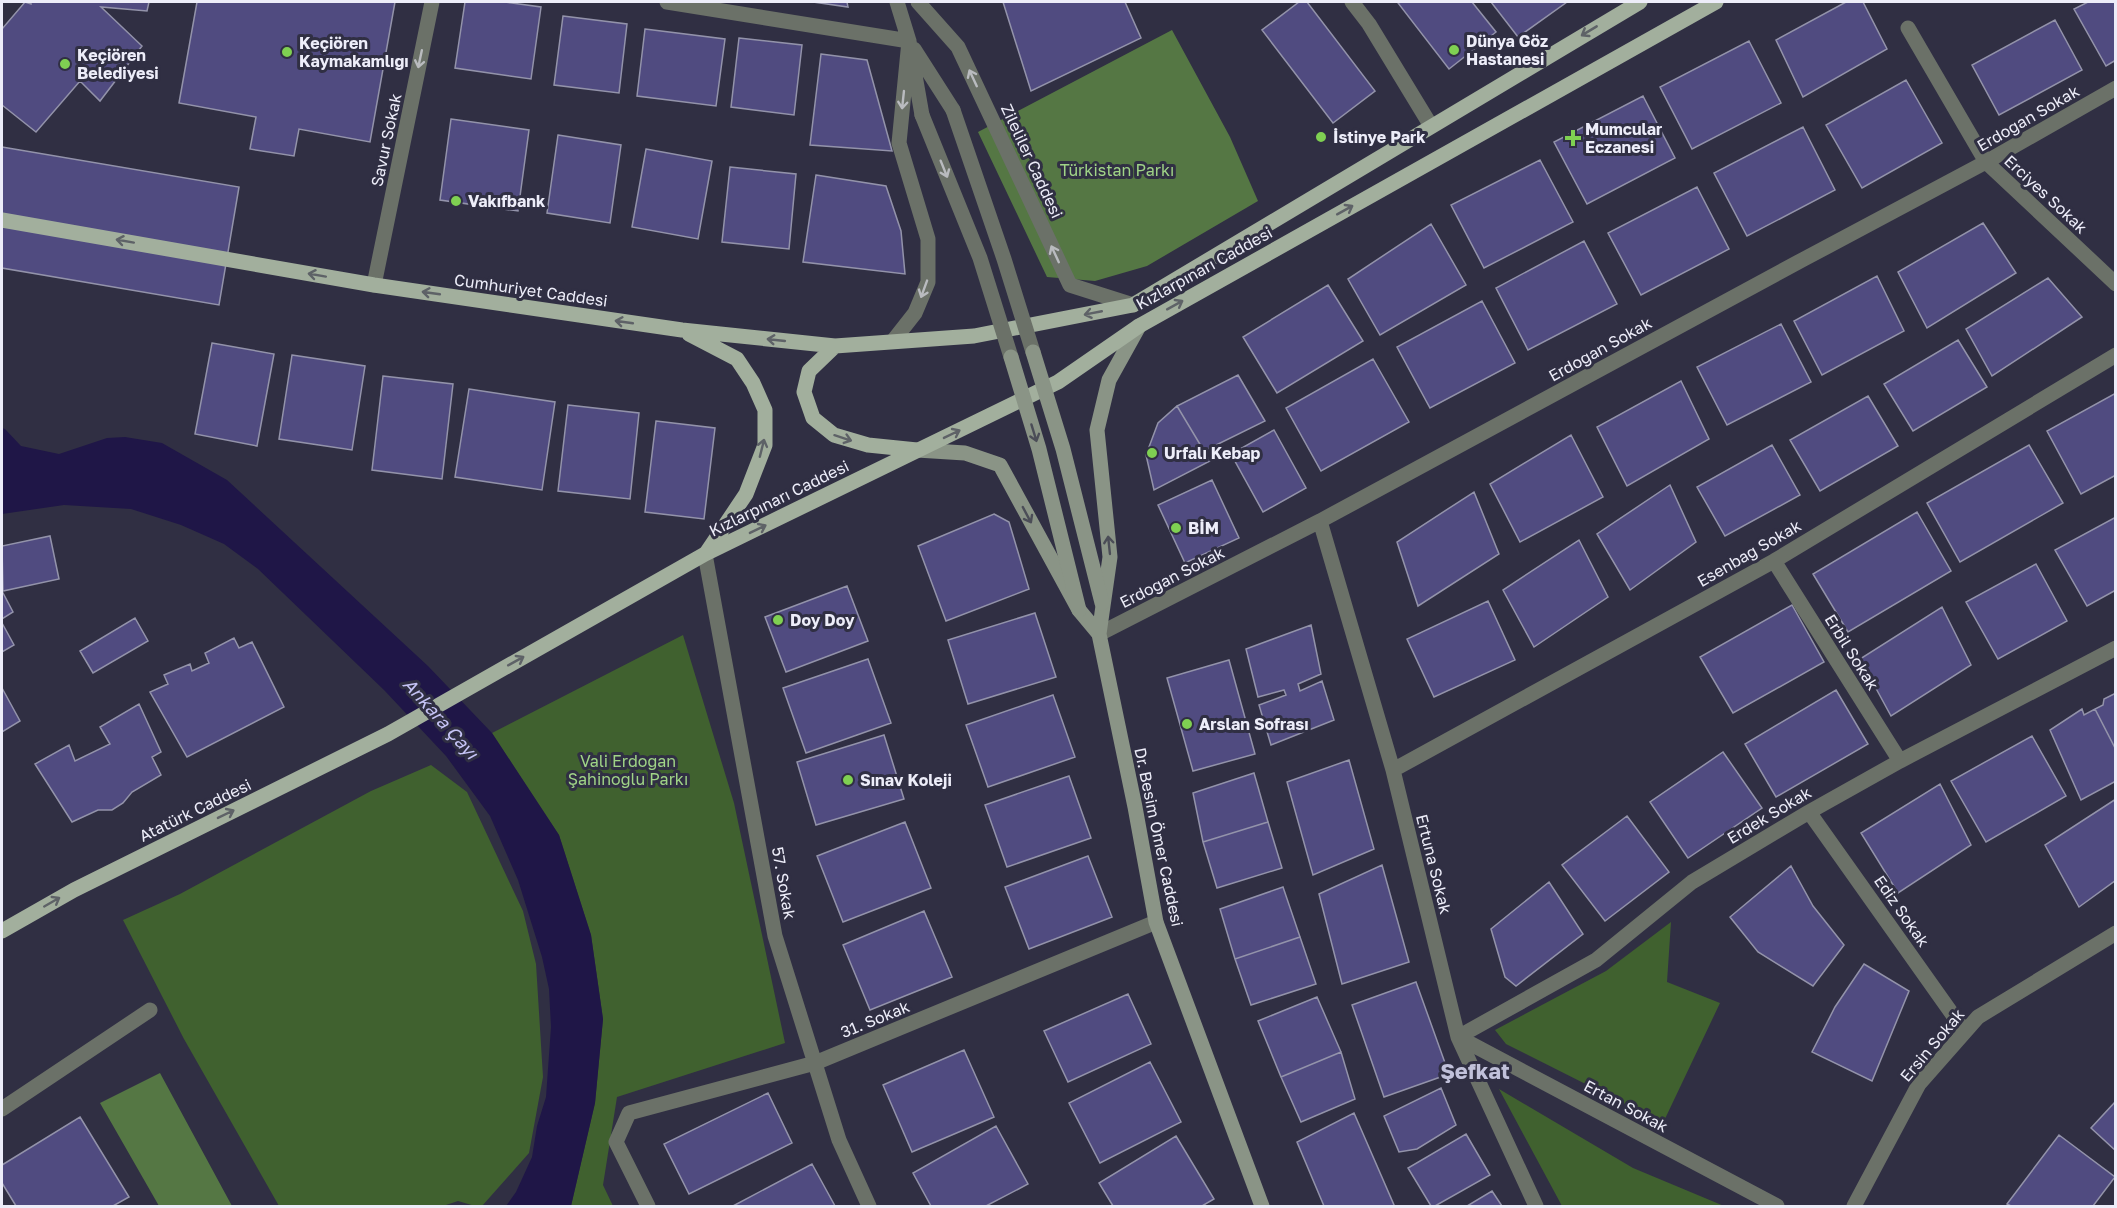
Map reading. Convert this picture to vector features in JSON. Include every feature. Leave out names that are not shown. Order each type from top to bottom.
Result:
[{"type":"main road","name":"Kızlarpınarı Caddesi","points":[[835,345],[974,336],[1133,305],[1431,126],[1618,6],[1640,2]]},
{"type":"main road","name":"Kızlarpınarı Caddesi","points":[[465,689],[705,554],[1058,382],[1139,326],[1716,2]]},
{"type":"main road","name":"Cumhuriyet Caddesi","points":[[2,220],[374,285],[682,330],[835,345]]},
{"type":"main road","points":[[1099,634],[1110,557],[1097,430],[1108,380],[1139,326]]},
{"type":"main road","points":[[682,330],[737,358],[753,383],[765,410],[765,445],[746,494],[705,554]]},
{"type":"main road","points":[[835,345],[809,371],[804,392],[813,418],[834,435],[868,446],[965,453],[1000,465],[1079,610]]},
{"type":"main road","points":[[1033,352],[1063,449],[1102,603]]},
{"type":"main road","points":[[1011,357],[1039,449],[1079,610]]},
{"type":"main road","name":"Dr. Besim Ömer Caddesi","points":[[1079,610],[1099,634],[1156,922],[1262,1206]]},
{"type":"main road","name":"Atatürk Caddesi","points":[[2,931],[74,890],[406,724],[465,689]]},
{"type":"street","name":"Savur Sokak","points":[[374,285],[432,2]]},
{"type":"street","points":[[667,2],[909,42],[953,110],[1033,352]]},
{"type":"street","points":[[897,2],[909,42],[922,114],[980,258],[1011,357]]},
{"type":"street","name":"Zileliler Caddesi","points":[[918,2],[958,47],[1070,285],[1133,305]]},
{"type":"street","points":[[1352,2],[1369,24],[1431,126]]},
{"type":"street","name":"Erciyes Sokak","points":[[1908,28],[1986,162],[2115,284]]},
{"type":"street","points":[[893,342],[915,312],[928,282],[928,238],[898,143],[909,42]]},
{"type":"street","name":"Erdoğan Sokak","points":[[1099,634],[1320,521],[1804,258],[1986,162],[2115,88]]},
{"type":"street","name":"Esenbağ Sokak","points":[[1393,770],[1774,561],[2115,355]]},
{"type":"street","name":"Ertuna Sokak","points":[[1320,521],[1393,770],[1458,1037],[1536,1206]]},
{"type":"street","name":"57. Sokak","points":[[705,554],[775,936],[839,1140],[869,1206]]},
{"type":"street","name":"Erbil Sokak","points":[[1774,561],[1900,761]]},
{"type":"street","name":"Erdek Sokak","points":[[1458,1037],[1596,960],[1692,882],[1809,812],[1900,761],[2115,648]]},
{"type":"street","name":"Ediz Sokak","points":[[1809,812],[1965,1032]]},
{"type":"street","name":"31. Sokak","points":[[648,1206],[616,1142],[629,1113],[815,1063],[1156,922]]},
{"type":"street","name":"Ersin Sokak","points":[[1854,1206],[1920,1084],[1978,1017],[2115,933]]},
{"type":"street","points":[[2,1109],[150,1010]]},
{"type":"street","name":"Ertan Sokak","points":[[1458,1037],[1777,1206]]},
{"type":"green space","name":"Türkistan Parkı","points":[[1172,30],[1230,137],[1258,201],[1147,266],[1095,281],[1047,277],[978,132]]},
{"type":"green space","name":"Vali Erdoğan Şahinoğlu Parkı","points":[[683,635],[734,803],[785,1043],[617,1097],[603,1185],[613,1206],[571,1206],[595,1103],[603,1019],[591,935],[559,835],[492,733]]},
{"type":"green space","points":[[431,765],[467,792],[523,911],[536,964],[543,1077],[529,1153],[482,1206],[458,1201],[443,1206],[279,1206],[184,1039],[123,920],[180,894],[371,791]]},
{"type":"green space","points":[[1671,922],[1667,982],[1720,1003],[1663,1123],[1506,1044],[1495,1030],[1606,971]]},
{"type":"green space","points":[[160,1073],[232,1206],[159,1206],[100,1103]]},
{"type":"green space","points":[[1499,1089],[1633,1168],[1724,1206],[1562,1206]]},
{"type":"water","name":"Ankara Çayı","points":[[2,428],[21,446],[59,454],[107,438],[125,437],[162,443],[227,480],[428,666],[492,733],[559,835],[591,935],[603,1019],[595,1103],[571,1206],[506,1206],[516,1192],[532,1157],[537,1126],[546,1097],[551,1027],[549,989],[542,957],[518,880],[490,816],[446,756],[384,690],[258,569],[224,544],[181,525],[131,509],[64,505],[2,514]]},
{"type":"building","name":"Keçiören Belediyesi","points":[[25,2],[31,4],[31,2],[149,2],[147,11],[101,7],[142,46],[100,101],[80,81],[36,132],[2,105],[2,29]]},
{"type":"building","name":"Keçiören Kaymakamlığı","points":[[197,2],[395,2],[370,142],[299,129],[294,156],[250,149],[256,117],[179,103]]},
{"type":"building","points":[[465,2],[505,2],[541,7],[531,79],[455,68]]},
{"type":"building","points":[[813,2],[847,2],[848,7]]},
{"type":"building","points":[[1003,2],[1125,2],[1141,38],[1031,91]]},
{"type":"building","points":[[1299,2],[1307,2],[1375,91],[1333,123],[1262,30]]},
{"type":"building","name":"Dünya Göz Hastanesi","points":[[1472,2],[1496,32],[1449,69],[1398,3]]},
{"type":"building","points":[[1491,2],[1567,2],[1518,37]]},
{"type":"building","points":[[1846,2],[1863,2],[1887,49],[1803,97],[1776,40]]},
{"type":"building","points":[[2088,2],[2116,2],[2116,60],[2106,66],[2074,9]]},
{"type":"building","points":[[563,16],[627,24],[619,93],[554,85]]},
{"type":"building","points":[[2055,20],[2082,70],[1999,115],[1972,65]]},
{"type":"building","points":[[645,29],[725,39],[716,106],[637,96]]},
{"type":"building","points":[[739,38],[802,45],[794,115],[731,107]]},
{"type":"building","points":[[1749,41],[1781,103],[1692,149],[1660,87]]},
{"type":"building","points":[[821,54],[867,60],[892,151],[810,145]]},
{"type":"building","points":[[1906,80],[1942,143],[1862,188],[1826,125]]},
{"type":"building","points":[[1643,96],[1675,158],[1587,204],[1554,142]]},
{"type":"building","points":[[451,119],[529,130],[518,211],[440,200]]},
{"type":"building","points":[[1803,127],[1835,190],[1747,236],[1714,173]]},
{"type":"building","points":[[558,135],[621,145],[610,223],[547,213]]},
{"type":"building","points":[[2,147],[239,187],[219,305],[2,268]]},
{"type":"building","points":[[646,149],[712,161],[698,239],[632,227]]},
{"type":"building","points":[[1540,160],[1573,222],[1484,268],[1451,205]]},
{"type":"building","points":[[730,167],[796,174],[789,249],[722,242]]},
{"type":"building","points":[[816,175],[886,186],[901,231],[905,274],[803,262]]},
{"type":"building","points":[[1697,187],[1729,249],[1641,295],[1608,233]]},
{"type":"building","points":[[1983,223],[2016,273],[1927,328],[1898,272]]},
{"type":"building","points":[[1431,224],[1466,285],[1380,335],[1348,279]]},
{"type":"building","points":[[1584,241],[1617,304],[1528,350],[1496,288]]},
{"type":"building","points":[[1877,276],[1904,331],[1822,375],[1794,321]]},
{"type":"building","points":[[2048,278],[2082,317],[1992,376],[1966,329]]},
{"type":"building","points":[[1328,285],[1363,341],[1277,393],[1243,337]]},
{"type":"building","points":[[1482,301],[1515,363],[1430,408],[1397,347]]},
{"type":"building","points":[[1781,324],[1811,382],[1727,425],[1697,367]]},
{"type":"building","points":[[1958,340],[1987,387],[1913,431],[1884,384]]},
{"type":"building","points":[[212,343],[274,354],[257,446],[195,434]]},
{"type":"building","points":[[292,355],[365,366],[352,450],[279,439]]},
{"type":"building","points":[[1373,359],[1409,422],[1321,471],[1286,408]]},
{"type":"building","points":[[1238,375],[1265,421],[1204,451],[1177,406]]},
{"type":"building","points":[[383,376],[453,384],[442,479],[372,470]]},
{"type":"building","points":[[1681,381],[1709,439],[1627,486],[1597,427]]},
{"type":"building","points":[[469,389],[555,402],[542,490],[455,477]]},
{"type":"building","points":[[2116,393],[2116,475],[2081,494],[2047,431]]},
{"type":"building","points":[[1868,396],[1898,446],[1820,491],[1790,440]]},
{"type":"building","points":[[568,405],[639,413],[630,499],[558,491]]},
{"type":"building","points":[[1177,406],[1210,461],[1154,490],[1146,455],[1158,423]]},
{"type":"building","points":[[656,421],[715,428],[704,519],[645,512]]},
{"type":"building","points":[[1274,430],[1306,488],[1263,512],[1231,454]]},
{"type":"building","points":[[1571,435],[1603,497],[1520,542],[1490,484]]},
{"type":"building","points":[[1772,445],[1800,495],[1725,536],[1697,487]]},
{"type":"building","points":[[2029,445],[2063,503],[1960,562],[1927,503]]},
{"type":"building","points":[[1212,480],[1239,538],[1185,563],[1158,505]]},
{"type":"building","points":[[1670,485],[1696,542],[1630,590],[1597,534]]},
{"type":"building","points":[[1474,492],[1499,554],[1418,606],[1397,542]]},
{"type":"building","points":[[1917,512],[1951,571],[1848,632],[1813,574]]},
{"type":"building","points":[[994,514],[1009,522],[1029,589],[946,621],[918,546]]},
{"type":"building","points":[[2116,517],[2116,590],[2087,606],[2055,550]]},
{"type":"building","points":[[50,536],[59,579],[3,591],[2,546]]},
{"type":"building","points":[[1579,540],[1608,597],[1534,647],[1503,590]]},
{"type":"building","points":[[2036,564],[2067,621],[1998,659],[1966,602]]},
{"type":"building","points":[[847,586],[868,641],[786,672],[765,617]]},
{"type":"building","points":[[2,591],[13,612],[2,619]]},
{"type":"building","points":[[1488,601],[1515,660],[1434,697],[1407,639]]},
{"type":"building","points":[[1792,605],[1824,662],[1733,713],[1700,657]]},
{"type":"building","points":[[1942,607],[1971,665],[1891,716],[1860,659]]},
{"type":"building","points":[[1035,613],[1056,677],[968,704],[948,640]]},
{"type":"building","points":[[135,618],[148,641],[93,673],[80,651]]},
{"type":"building","points":[[2,623],[14,645],[2,652]]},
{"type":"building","points":[[1311,625],[1321,674],[1298,684],[1300,691],[1322,681],[1334,720],[1271,745],[1259,705],[1286,695],[1284,690],[1258,697],[1246,649]]},
{"type":"building","points":[[234,638],[239,648],[252,642],[284,707],[187,757],[150,692],[168,684],[164,675],[190,664],[192,671],[209,663],[205,653]]},
{"type":"building","points":[[868,659],[891,723],[806,753],[783,688]]},
{"type":"building","points":[[1229,660],[1255,754],[1193,771],[1167,678]]},
{"type":"building","points":[[2,688],[20,721],[2,732]]},
{"type":"building","points":[[1836,690],[1868,744],[1776,797],[1745,744]]},
{"type":"building","points":[[2116,693],[2116,750],[2095,709],[2103,705],[2104,699]]},
{"type":"building","points":[[1053,695],[1075,757],[988,787],[966,725]]},
{"type":"building","points":[[139,704],[161,752],[152,757],[161,775],[132,792],[123,803],[112,810],[98,810],[72,822],[35,764],[69,745],[75,761],[110,744],[100,727]]},
{"type":"building","points":[[2082,709],[2084,715],[2095,709],[2116,750],[2116,781],[2081,800],[2050,730]]},
{"type":"building","points":[[884,735],[904,799],[816,825],[797,762]]},
{"type":"building","points":[[2032,736],[2066,796],[1986,842],[1951,781]]},
{"type":"building","points":[[1723,752],[1762,808],[1688,858],[1650,802]]},
{"type":"building","points":[[1349,760],[1374,849],[1313,875],[1287,782]]},
{"type":"building","points":[[1254,773],[1268,822],[1203,842],[1193,793]]},
{"type":"building","points":[[1069,776],[1091,838],[1007,867],[985,805]]},
{"type":"building","points":[[1940,784],[1971,845],[1898,893],[1861,833]]},
{"type":"building","points":[[2116,799],[2116,880],[2079,907],[2045,845]]},
{"type":"building","points":[[1627,816],[1669,872],[1605,921],[1562,865]]},
{"type":"building","points":[[905,822],[931,888],[843,922],[817,856]]},
{"type":"building","points":[[1268,822],[1282,868],[1217,888],[1203,842]]},
{"type":"building","points":[[1088,856],[1112,917],[1029,949],[1005,887]]},
{"type":"building","points":[[1382,865],[1409,962],[1342,984],[1319,894]]},
{"type":"building","points":[[1791,866],[1813,906],[1844,945],[1813,986],[1758,952],[1730,917]]},
{"type":"building","points":[[1549,882],[1583,934],[1516,986],[1505,977],[1491,929]]},
{"type":"building","points":[[1283,887],[1300,937],[1235,959],[1220,909]]},
{"type":"building","points":[[924,911],[952,977],[870,1010],[843,945]]},
{"type":"building","points":[[1300,937],[1316,984],[1251,1005],[1235,959]]},
{"type":"building","points":[[1864,964],[1909,991],[1872,1081],[1812,1052],[1835,1007]]},
{"type":"building","points":[[1416,982],[1449,1074],[1384,1097],[1352,1005]]},
{"type":"building","points":[[1128,994],[1151,1044],[1068,1082],[1044,1031]]},
{"type":"building","points":[[1317,997],[1341,1052],[1281,1077],[1258,1021]]},
{"type":"building","points":[[964,1050],[994,1117],[912,1152],[883,1085]]},
{"type":"building","points":[[1341,1052],[1355,1099],[1301,1122],[1281,1077]]},
{"type":"building","points":[[1150,1062],[1181,1122],[1100,1163],[1069,1103]]},
{"type":"building","points":[[1441,1088],[1456,1125],[1417,1149],[1399,1152],[1384,1116]]},
{"type":"building","points":[[768,1093],[792,1143],[689,1194],[664,1144]]},
{"type":"building","points":[[2116,1101],[2116,1151],[2091,1128]]},
{"type":"building","points":[[1354,1113],[1394,1205],[1392,1206],[1324,1206],[1297,1142]]},
{"type":"building","points":[[80,1117],[129,1197],[113,1206],[16,1206],[2,1183],[2,1165]]},
{"type":"building","points":[[996,1126],[1028,1184],[986,1206],[931,1206],[913,1173]]},
{"type":"building","points":[[1466,1134],[1490,1175],[1435,1206],[1431,1206],[1408,1168]]},
{"type":"building","points":[[2059,1135],[2115,1177],[2093,1206],[2011,1206],[2007,1204]]},
{"type":"building","points":[[1176,1136],[1214,1199],[1202,1206],[1113,1206],[1099,1183]]},
{"type":"building","points":[[812,1164],[835,1206],[733,1206]]},
{"type":"building","points":[[1492,1191],[1502,1206],[1467,1206]]},
{"type":"place","name":"Dünya Göz Hastanesi","points":[[1454,50]]},
{"type":"place","name":"Keçiören Kaymakamlığı","points":[[287,52]]},
{"type":"place","name":"Keçiören Belediyesi","points":[[65,64]]},
{"type":"place","name":"İstinye Park","points":[[1321,137]]},
{"type":"place","name":"Mumcular Eczanesi","points":[[1573,138]]},
{"type":"place","name":"Vakıfbank","points":[[456,201]]},
{"type":"place","name":"Urfalı Kebap","points":[[1152,453]]},
{"type":"place","name":"BİM","points":[[1176,528]]},
{"type":"place","name":"Doy Doy","points":[[778,620]]},
{"type":"place","name":"Arslan Sofrası","points":[[1187,724]]},
{"type":"place","name":"Sınav Koleji","points":[[848,780]]},
{"type":"district","name":"Şefkat","points":[[1475,1070]]}]
